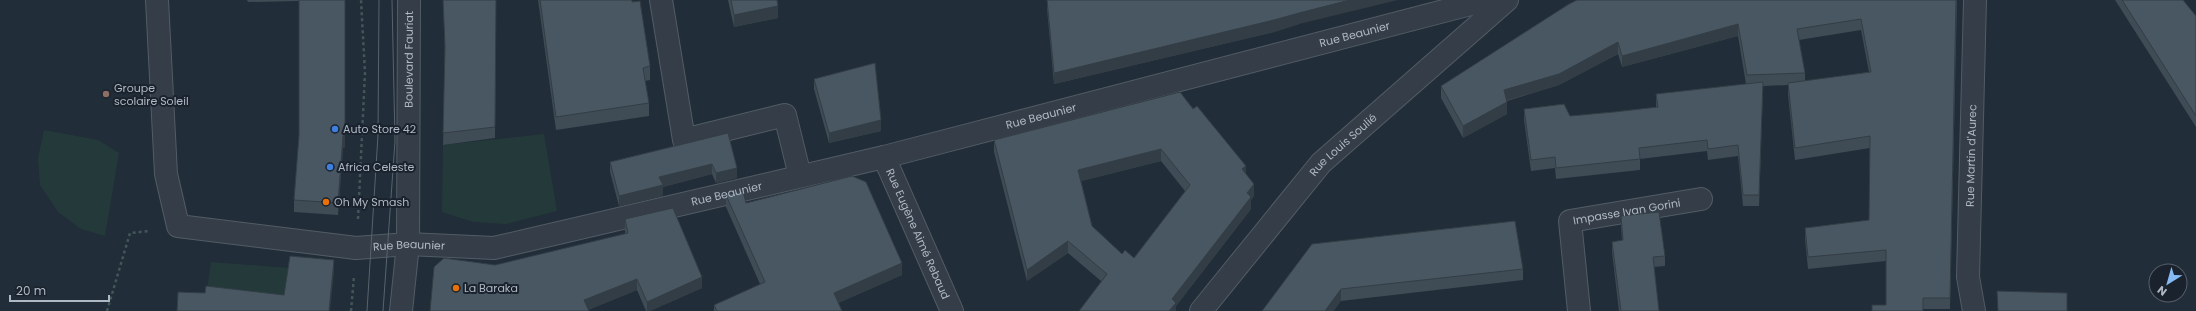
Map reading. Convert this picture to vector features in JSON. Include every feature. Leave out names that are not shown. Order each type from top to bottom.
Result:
[{"type":"street","points":[[157,0],[166,174],[178,226]]},
{"type":"street","name":"Boulevard Fauriat","points":[[401,311],[408,244],[409,0]]},
{"type":"street","points":[[661,0],[684,140],[785,115],[800,176]]},
{"type":"street","name":"Rue Beaunier","points":[[178,226],[356,248],[408,244],[494,248],[884,156],[1486,0]]},
{"type":"street","name":"Rue Louis Soulié","points":[[1201,311],[1321,163],[1507,0]]},
{"type":"street","name":"Rue Martin d'Aurec","points":[[1974,311],[1968,277],[1975,0]]},
{"type":"street","name":"Rue Eugène Aimé Rebaud","points":[[884,156],[952,311]]},
{"type":"street","name":"Impasse Ivan Gorini","points":[[1579,311],[1570,220],[1701,199]]},
{"type":"path","points":[[351,311],[366,73],[361,0]]},
{"type":"path","points":[[107,311],[130,233],[178,226]]},
{"type":"green space","points":[[44,130],[98,140],[119,153],[105,236],[81,229],[58,212],[40,185],[38,158]]},
{"type":"green space","points":[[544,134],[557,211],[506,224],[473,222],[442,212],[443,145]]},
{"type":"green space","points":[[211,262],[290,268],[284,311],[206,298]]},
{"type":"building","points":[[299,0],[345,0],[345,135],[343,136],[338,203],[294,200],[299,135]]},
{"type":"building","points":[[443,0],[496,0],[495,127],[443,133],[445,46]]},
{"type":"building","points":[[540,0],[640,1],[650,66],[643,68],[649,103],[556,117]]},
{"type":"building","points":[[731,0],[777,0],[778,6],[734,15]]},
{"type":"building","points":[[1047,0],[1350,0],[1274,20],[1054,73]]},
{"type":"building","points":[[1577,0],[1956,0],[1950,298],[1923,298],[1923,311],[1872,311],[1872,305],[1886,305],[1886,250],[1808,257],[1805,228],[1869,220],[1870,136],[1795,148],[1788,83],[1871,72],[1861,19],[1797,29],[1805,73],[1747,75],[1738,24],[1622,56],[1618,42],[1559,74],[1504,90],[1507,102],[1463,126],[1441,86]]},
{"type":"building","points":[[2122,0],[2183,0],[2196,16],[2196,116]]},
{"type":"building","points":[[875,63],[881,120],[829,133],[814,79]]},
{"type":"building","points":[[1763,82],[1759,195],[1743,195],[1738,145],[1708,149],[1707,140],[1639,148],[1640,159],[1556,168],[1555,157],[1531,160],[1524,109],[1564,104],[1570,116],[1614,112],[1658,107],[1656,94]]},
{"type":"building","points":[[1180,92],[1193,109],[1197,106],[1246,166],[1242,169],[1254,184],[1247,193],[1251,197],[1172,299],[1176,303],[1169,311],[1079,311],[1107,274],[1068,241],[1027,270],[994,140]],"holes":[[[1161,149],[1190,185],[1134,258],[1125,250],[1122,254],[1092,226],[1078,170]]]},
{"type":"building","points":[[728,133],[737,168],[716,173],[712,164],[659,177],[663,185],[619,196],[610,162]]},
{"type":"building","points":[[852,176],[866,182],[902,263],[834,293],[842,311],[717,311],[714,305],[765,282],[726,195],[743,191],[746,203]]},
{"type":"building","points":[[673,208],[702,277],[647,302],[637,279],[584,300],[589,311],[430,311],[434,267],[444,258],[495,265],[628,233],[625,219]]},
{"type":"building","points":[[1659,212],[1665,256],[1653,257],[1659,311],[1621,311],[1612,242],[1623,240],[1621,216]]},
{"type":"building","points":[[1515,221],[1523,269],[1341,289],[1325,311],[1262,311],[1312,244]]},
{"type":"building","points":[[290,256],[334,260],[329,311],[177,311],[178,292],[205,293],[206,286],[284,295]]},
{"type":"building","points":[[1997,291],[2067,293],[2067,311],[1998,311]]},
{"type":"tram line","points":[[367,311],[378,135],[379,0]]},
{"type":"tram line","points":[[383,311],[395,141],[392,0]]},
{"type":"place","name":"Groupe scolaire Soleil","points":[[106,94]]},
{"type":"place","name":"Auto Store 42","points":[[335,129]]},
{"type":"place","name":"Africa Celeste","points":[[330,167]]},
{"type":"place","name":"Oh My Smash","points":[[326,202]]},
{"type":"place","name":"La Baraka","points":[[456,288]]}]
